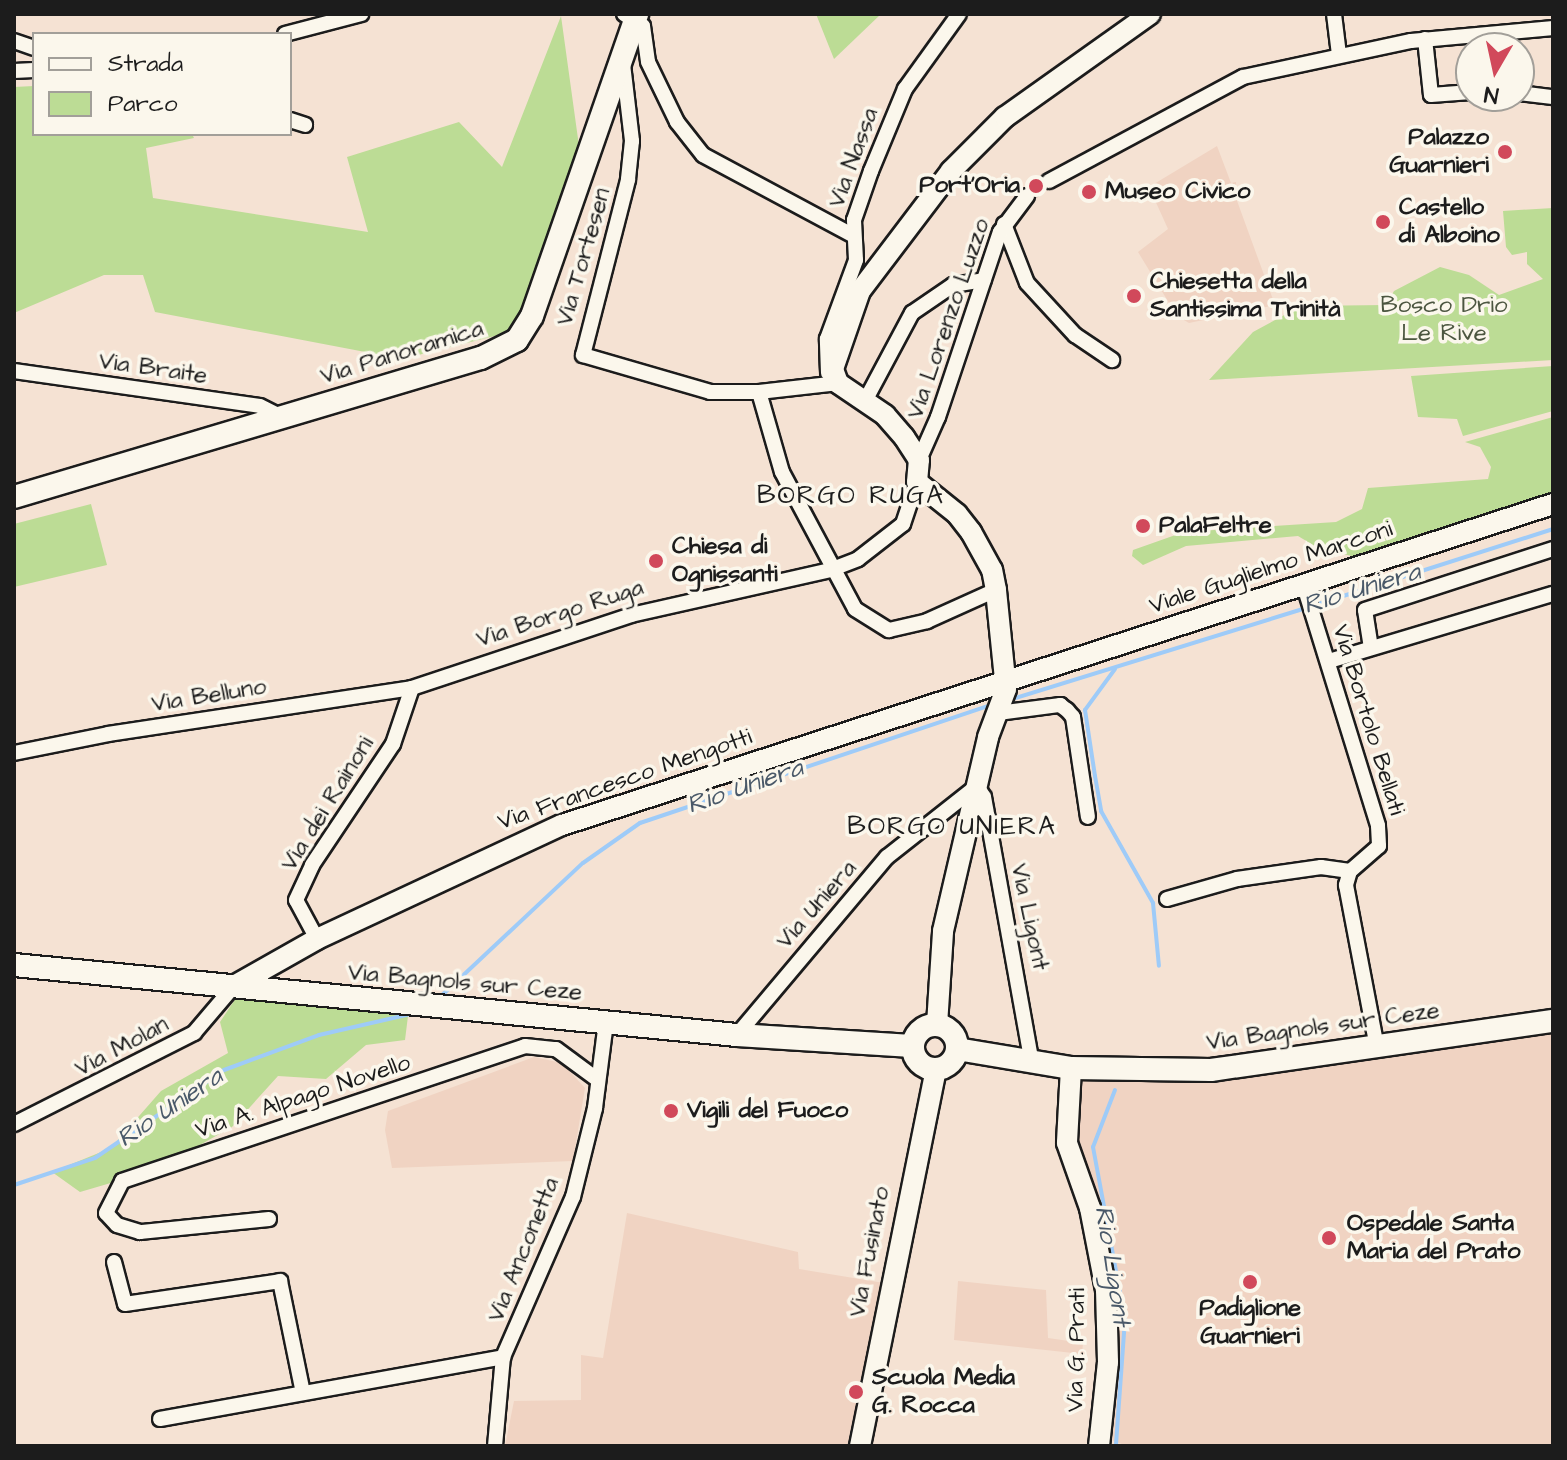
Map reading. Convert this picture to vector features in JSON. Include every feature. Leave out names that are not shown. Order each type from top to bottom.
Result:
[{"type":"main road","name":"Via Panoramica","points":[[14,497],[481,358],[517,340],[532,316],[622,55],[632,17]]},
{"type":"main road","name":"Via Bagnols sur Ceze","points":[[14,965],[737,1035],[912,1046]]},
{"type":"main road","name":"Via Bagnols sur Ceze","points":[[957,1049],[1031,1058],[1071,1068],[1211,1070],[1553,1021]]},
{"type":"main road","points":[[937,1025],[954,1036],[957,1049],[953,1061],[936,1070],[922,1066],[912,1046],[923,1028],[937,1025]]},
{"type":"street","points":[[292,32],[361,14]]},
{"type":"street","name":"Via Nassa","points":[[830,380],[827,339],[856,260],[852,235],[893,114],[959,14]]},
{"type":"street","points":[[937,1025],[943,931],[977,786],[1006,686],[996,590],[992,570],[971,532],[957,514],[917,482],[919,460],[885,415],[830,380],[860,291],[951,171],[1005,117],[1150,14]]},
{"type":"street","points":[[1334,14],[1339,53]]},
{"type":"street","points":[[632,17],[643,26],[648,62],[677,122],[703,155],[852,235]]},
{"type":"street","points":[[1418,40],[1431,95],[1455,93]]},
{"type":"street","points":[[1049,181],[1231,82],[1339,53],[1418,40],[1455,40]]},
{"type":"street","name":"Via Tortesen","points":[[622,55],[631,116],[628,180],[583,355],[710,392],[759,392],[830,380]]},
{"type":"street","name":"Via Lorenzo Luzzo","points":[[919,460],[1004,224],[1027,196]]},
{"type":"street","points":[[1004,224],[1027,283],[1051,313],[1112,360]]},
{"type":"street","points":[[865,401],[912,313],[953,285],[984,280]]},
{"type":"street","name":"Via Braite","points":[[14,371],[260,406],[282,417]]},
{"type":"street","points":[[759,392],[782,472],[855,609],[889,630],[927,621],[996,590]]},
{"type":"street","name":"Via Borgo Ruga","points":[[412,688],[631,615],[834,568],[858,559],[903,524],[917,482]]},
{"type":"street","name":"Viale Guglielmo Marconi","points":[[1006,686],[1553,504]]},
{"type":"street","points":[[1371,648],[1365,610],[1553,549]]},
{"type":"street","name":"Via Bortolo Bellati","points":[[1305,589],[1380,837],[1373,855],[1350,871]]},
{"type":"street","points":[[1329,661],[1553,594]]},
{"type":"street","name":"Via Francesco Mengotti","points":[[234,986],[317,939],[562,825],[1006,686]]},
{"type":"street","name":"Via Belluno","points":[[14,753],[108,734],[412,688]]},
{"type":"street","name":"Via dei Rainoni","points":[[317,939],[296,900],[312,865],[393,744],[412,688]]},
{"type":"street","points":[[998,713],[1060,705],[1067,710],[1073,717],[1088,817]]},
{"type":"street","name":"Via Uniera","points":[[737,1035],[887,857],[977,786]]},
{"type":"street","name":"Via Ligont","points":[[977,786],[984,797],[1031,1058]]},
{"type":"street","points":[[1167,899],[1293,871],[1321,867],[1350,871],[1347,893],[1377,1048]]},
{"type":"street","name":"Via Molan","points":[[14,1124],[194,1033],[234,986]]},
{"type":"street","name":"Via Anconetta","points":[[495,1446],[503,1357],[573,1197],[598,1080],[606,1022]]},
{"type":"street","name":"Via A. Alpago Novello","points":[[269,1219],[140,1232],[117,1225],[106,1213],[122,1181],[525,1046],[556,1049],[598,1080]]},
{"type":"street","name":"Via G. Prati","points":[[1071,1068],[1067,1143],[1090,1208],[1106,1290],[1108,1362],[1099,1446]]},
{"type":"street","name":"Via Fusinato","points":[[860,1446],[936,1070]]},
{"type":"street","points":[[114,1262],[125,1304],[280,1281],[303,1393]]},
{"type":"street","points":[[160,1419],[503,1357]]},
{"type":"shaded area","points":[[1217,146],[1231,183],[1236,182],[1236,198],[1275,305],[1189,323],[1177,316],[1138,252],[1168,229],[1149,187]]},
{"type":"shaded area","name":"Ospedale Santa Maria del Prato","points":[[1553,1021],[1553,1446],[1127,1446],[1109,1439],[1115,1290],[1100,1220],[1076,1148],[1080,1080]]},
{"type":"shaded area","points":[[534,1057],[562,1063],[585,1088],[573,1161],[392,1168],[385,1130],[388,1111]]},
{"type":"shaded area","points":[[627,1213],[798,1252],[799,1269],[890,1284],[861,1446],[505,1446],[514,1401],[581,1400],[581,1355],[603,1358]]},
{"type":"shaded area","points":[[958,1281],[1046,1290],[1048,1338],[1083,1343],[1082,1354],[954,1340]]},
{"type":"green space","points":[[816,14],[881,14],[834,59]]},
{"type":"green space","points":[[561,16],[579,146],[526,294],[524,319],[511,332],[402,359],[155,312],[143,275],[104,275],[14,313],[14,87],[32,86],[32,136],[193,136],[146,148],[153,198],[368,232],[347,157],[459,122],[502,167]]},
{"type":"green space","name":"Bosco Drio Le Rive","points":[[1553,208],[1553,360],[1209,380],[1253,332],[1301,306],[1386,305],[1394,291],[1440,267],[1469,275],[1499,295],[1543,279],[1527,264],[1527,252],[1512,255],[1506,247],[1503,211]]},
{"type":"green space","points":[[1553,366],[1553,411],[1463,436],[1457,419],[1418,417],[1411,376]]},
{"type":"green space","points":[[1553,417],[1553,492],[1356,557],[1318,548],[1298,536],[1186,546],[1143,565],[1132,556],[1133,550],[1184,532],[1336,522],[1362,509],[1368,488],[1488,479],[1491,467],[1480,447],[1465,442]]},
{"type":"green space","points":[[91,504],[107,565],[14,587],[14,524]]},
{"type":"green space","points":[[238,995],[408,1016],[405,1040],[366,1045],[326,1079],[278,1076],[232,1127],[155,1170],[80,1192],[52,1172],[111,1148],[161,1091],[228,1053],[220,1022]]},
{"type":"waterway","name":"Rio Uniera","points":[[1315,605],[1553,529]]},
{"type":"waterway","name":"Rio Uniera","points":[[1009,700],[1306,608]]},
{"type":"waterway","name":"Rio Ligont","points":[[1115,669],[1085,710],[1101,811],[1153,903],[1159,966]]},
{"type":"waterway","name":"Rio Uniera","points":[[439,998],[583,863],[640,823],[993,704]]},
{"type":"waterway","name":"Rio Uniera","points":[[14,1185],[95,1158],[224,1070],[319,1035],[415,1013]]},
{"type":"waterway","name":"Rio Ligont","points":[[1115,1090],[1093,1147],[1125,1319],[1116,1446]]},
{"type":"tunnel","points":[[1027,196],[1049,181]]},
{"type":"place","name":"Palazzo Guarnieri","points":[[1505,152]]},
{"type":"place","name":"Port'Oria","points":[[1036,186]]},
{"type":"place","name":"Museo Civico","points":[[1089,192]]},
{"type":"place","name":"Castello di Alboino","points":[[1383,222]]},
{"type":"place","name":"Chiesetta della Santissima Trinità","points":[[1134,296]]},
{"type":"place","name":"PalaFeltre","points":[[1143,526]]},
{"type":"place","name":"Chiesa di Ognissanti","points":[[656,561]]},
{"type":"place","name":"Vigili del Fuoco","points":[[671,1111]]},
{"type":"place","name":"Ospedale Santa Maria del Prato","points":[[1329,1238]]},
{"type":"place","name":"Padiglione Guarnieri","points":[[1250,1282]]},
{"type":"place","name":"Scuola Media G. Rocca","points":[[856,1392]]},
{"type":"district","name":"BORGO RUGA","points":[[851,496]]},
{"type":"district","name":"BORGO UNIERA","points":[[952,827]]}]
